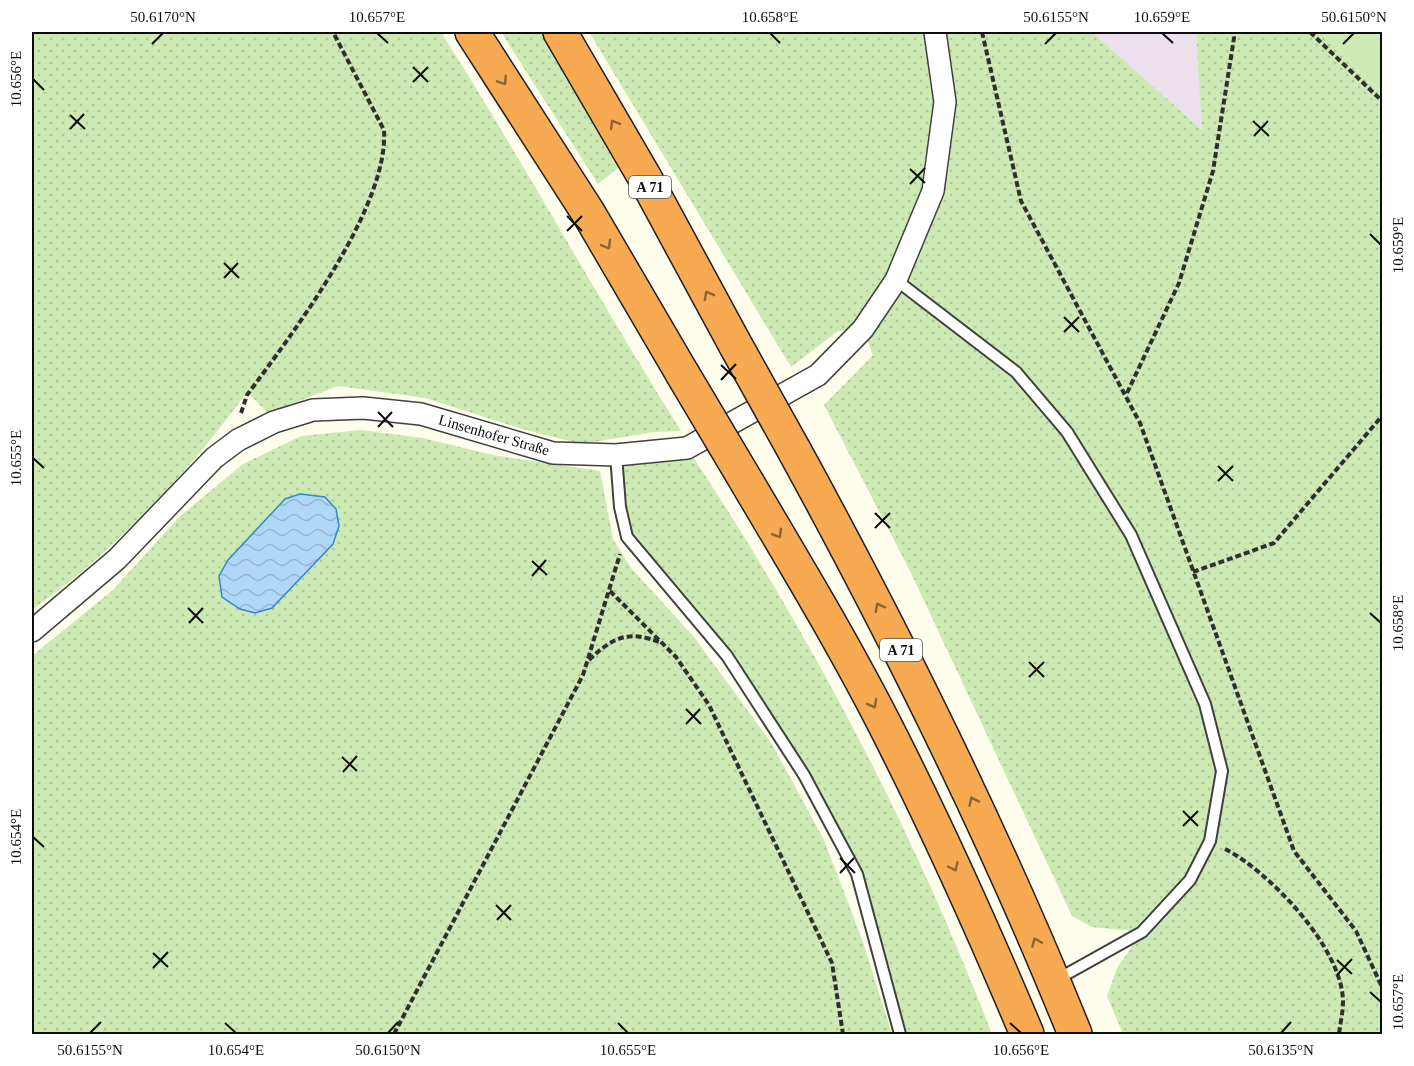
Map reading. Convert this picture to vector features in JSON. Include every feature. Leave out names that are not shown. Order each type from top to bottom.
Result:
[{"type":"highway","points":[[472,32],[589,214],[826,616],[899,752],[983,928],[1027,1035]]},
{"type":"highway","name":"A 71","points":[[560,32],[645,178],[871,590],[942,731],[1075,1035]]},
{"type":"street","name":"Linsenhofer Straße","points":[[32,631],[117,559],[214,458],[238,440],[274,422],[313,410],[363,408],[421,414],[553,453],[615,455],[687,448],[818,375],[863,329],[896,280],[933,191],[945,102],[934,32]]},
{"type":"lane","points":[[896,280],[1016,372],[1066,432],[1131,535],[1205,704],[1222,771],[1210,841],[1190,880],[1142,932],[1053,981]]},
{"type":"lane","points":[[615,455],[620,507],[627,537],[727,656],[804,775],[857,874],[900,1035]]},
{"type":"path","points":[[238,440],[237,426],[247,395],[338,264],[368,201],[385,146],[384,130],[333,32]]},
{"type":"path","points":[[982,32],[1021,201],[1127,394],[1140,423],[1294,851],[1356,931],[1383,987]]},
{"type":"path","points":[[1127,394],[1179,283],[1213,171],[1234,38],[1233,32]]},
{"type":"path","points":[[1310,32],[1383,101]]},
{"type":"path","points":[[1194,572],[1274,543],[1383,416]]},
{"type":"path","points":[[394,1035],[583,675],[610,591],[613,570],[627,537]]},
{"type":"path","points":[[610,591],[664,644],[709,705],[832,963],[843,1035]]},
{"type":"path","points":[[588,660],[607,643],[627,636],[644,636],[664,644]]},
{"type":"path","points":[[1210,841],[1240,857],[1283,892],[1332,958],[1343,1001],[1339,1035]]},
{"type":"shaded area","points":[[1092,32],[1196,32],[1203,131]]},
{"type":"green space","points":[[32,32],[441,32],[681,431],[654,432],[581,444],[522,429],[425,398],[338,386],[268,413],[247,392],[199,453],[148,510],[121,537],[63,587],[32,610]]},
{"type":"green space","points":[[501,32],[541,32],[618,168],[598,184]]},
{"type":"green space","points":[[589,32],[1092,32],[1202,130],[1196,32],[1321,32],[1382,93],[1382,1034],[1123,1034],[1107,996],[1117,968],[1142,932],[1092,927],[1072,916],[911,573],[824,405],[873,355],[863,329],[838,331],[791,367]]},
{"type":"green space","points":[[1321,32],[1382,32],[1382,93]]},
{"type":"green space","points":[[361,430],[423,438],[493,455],[600,471],[613,539],[631,568],[694,637],[772,744],[824,840],[862,939],[892,1034],[32,1034],[32,656],[113,590],[179,517],[243,464],[301,436]]},
{"type":"green space","points":[[687,448],[775,588],[856,733],[928,882],[992,1034],[900,1034],[857,874],[804,775],[727,656],[627,537],[616,455]]},
{"type":"water","points":[[300,494],[325,497],[336,509],[339,526],[333,544],[272,608],[255,613],[240,609],[222,597],[219,576],[228,560],[285,499]]}]
